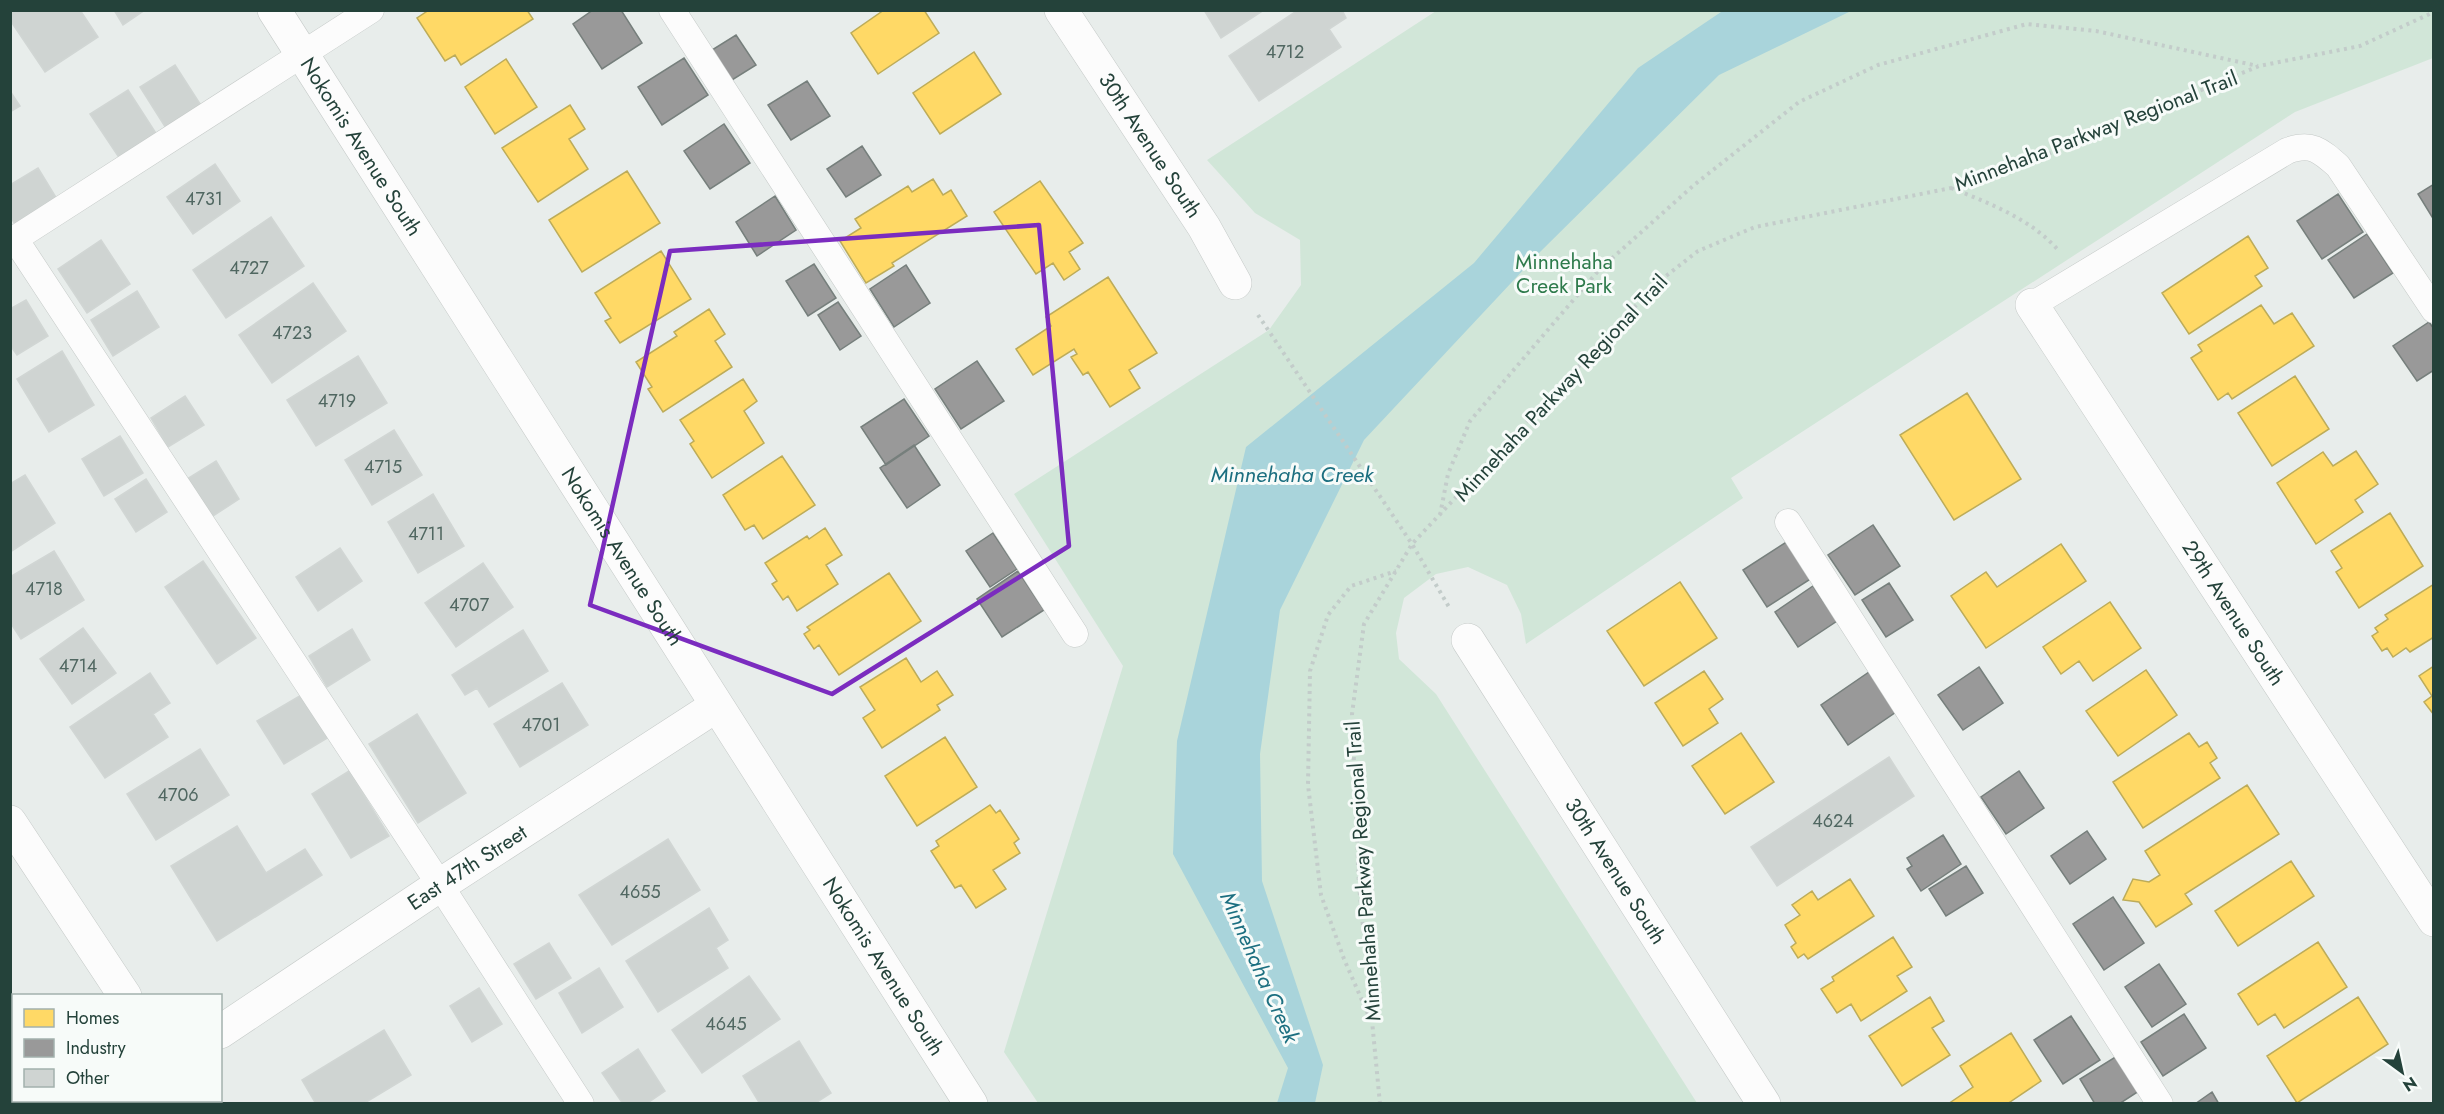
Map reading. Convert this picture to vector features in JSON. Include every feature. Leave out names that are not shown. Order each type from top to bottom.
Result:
[{"type":"street","name":"Nokomis Avenue South","points":[[274,10],[971,1104]]},
{"type":"street","name":"30th Avenue South","points":[[1061,10],[1204,227],[1235,283]]},
{"type":"street","name":"29th Avenue South","points":[[2032,305],[2433,920]]},
{"type":"street","name":"30th Avenue South","points":[[1468,640],[1764,1104]]},
{"type":"street","name":"East 47th Street","points":[[222,1031],[440,885],[716,706]]},
{"type":"street","points":[[10,822],[124,994]]},
{"type":"lane","points":[[371,10],[13,241],[440,885],[580,1104]]},
{"type":"lane","points":[[672,10],[1076,634]]},
{"type":"lane","points":[[2032,305],[2287,151],[2300,146],[2316,148],[2338,166],[2433,310]]},
{"type":"lane","points":[[1788,522],[2160,1104]]},
{"type":"path","name":"Minnehaha Parkway Regional Trail","points":[[1380,1104],[1359,885],[1352,714],[1364,624],[1412,544],[1657,283],[1698,251],[1755,227],[1951,188],[2017,167],[2259,66],[2360,46],[2433,12]]},
{"type":"path","points":[[1440,515],[1448,474],[1470,421],[1599,270],[1694,185],[1799,102],[1878,65],[2027,24],[2096,31],[2259,66]]},
{"type":"path","points":[[1951,188],[2012,215],[2036,230],[2069,263],[2077,277]]},
{"type":"path","points":[[1235,283],[1412,544],[1468,640]]},
{"type":"path","points":[[1372,1024],[1344,959],[1322,895],[1308,784],[1310,671],[1328,615],[1351,586],[1396,570]]},
{"type":"highlighted area","points":[[1039,225],[1069,546],[832,694],[590,605],[670,251]]},
{"type":"green space","name":"Minnehaha Creek Park","points":[[1436,11],[2433,11],[2433,58],[2295,112],[1731,478],[1743,498],[1526,644],[1521,614],[1507,585],[1468,567],[1436,574],[1404,598],[1396,633],[1399,659],[1436,694],[1697,1103],[1038,1103],[1004,1052],[1123,666],[1014,494],[1269,330],[1301,285],[1300,240],[1255,213],[1207,160]]},
{"type":"water","name":"Minnehaha Creek","points":[[1724,10],[1851,11],[1719,75],[1541,251],[1364,440],[1280,610],[1260,754],[1262,881],[1323,1065],[1315,1103],[1277,1103],[1288,1068],[1173,854],[1177,741],[1246,447],[1474,263],[1638,68]]},
{"type":"building: Homes","points":[[429,10],[527,10],[533,19],[461,65],[455,55],[445,61],[417,18]]},
{"type":"building: Homes","points":[[884,10],[924,10],[939,33],[878,74],[851,33]]},
{"type":"building: Homes","points":[[974,52],[1001,94],[940,134],[913,93]]},
{"type":"building: Homes","points":[[506,59],[537,107],[495,134],[465,87]]},
{"type":"building: Homes","points":[[570,105],[585,129],[569,139],[588,169],[538,202],[502,148]]},
{"type":"building: Homes","points":[[627,171],[660,223],[582,272],[549,220]]},
{"type":"building: Homes","points":[[933,179],[943,195],[951,190],[967,216],[892,263],[894,266],[866,283],[840,241],[861,228],[855,219],[908,186],[912,192]]},
{"type":"building: Homes","points":[[1040,181],[1083,243],[1069,252],[1080,269],[1064,280],[1053,263],[1036,274],[994,212]]},
{"type":"building: Homes","points":[[2248,236],[2268,268],[2255,276],[2262,286],[2189,334],[2162,293]]},
{"type":"building: Homes","points":[[661,251],[691,299],[620,343],[605,321],[611,318],[595,293]]},
{"type":"building: Homes","points":[[1108,277],[1157,353],[1129,370],[1140,388],[1110,407],[1088,372],[1083,375],[1071,357],[1077,354],[1074,349],[1033,375],[1016,349],[1051,326],[1046,317]]},
{"type":"building: Homes","points":[[2261,305],[2274,324],[2292,313],[2314,346],[2232,399],[2228,393],[2218,400],[2191,358],[2202,351],[2198,345]]},
{"type":"building: Homes","points":[[709,309],[725,334],[715,341],[732,367],[663,412],[648,389],[652,387],[636,362],[677,336],[674,332]]},
{"type":"building: Homes","points":[[2295,376],[2329,429],[2272,466],[2238,413]]},
{"type":"building: Homes","points":[[743,379],[757,401],[744,411],[764,443],[712,478],[690,444],[694,441],[680,420]]},
{"type":"building: Homes","points":[[1967,393],[2021,479],[1954,520],[1900,435]]},
{"type":"building: Homes","points":[[2356,451],[2378,484],[2355,500],[2363,512],[2316,544],[2277,483],[2323,452],[2333,466]]},
{"type":"building: Homes","points":[[782,456],[815,505],[763,539],[754,525],[745,530],[723,495]]},
{"type":"building: Homes","points":[[2390,513],[2423,566],[2359,608],[2336,572],[2342,568],[2331,551]]},
{"type":"building: Homes","points":[[825,528],[842,555],[826,565],[838,584],[797,611],[788,596],[783,600],[772,584],[777,581],[765,563],[807,536],[809,539]]},
{"type":"building: Homes","points":[[2061,544],[2086,581],[1986,648],[1951,596],[1986,572],[1997,587]]},
{"type":"building: Homes","points":[[889,573],[921,621],[839,675],[819,645],[814,649],[804,634],[810,630],[807,627]]},
{"type":"building: Homes","points":[[1680,582],[1717,638],[1644,686],[1607,631]]},
{"type":"building: Homes","points":[[2434,584],[2434,637],[2410,652],[2406,648],[2393,657],[2387,648],[2382,651],[2372,636],[2378,632],[2375,628],[2388,619],[2385,615]]},
{"type":"building: Homes","points":[[2110,602],[2141,648],[2093,681],[2079,661],[2061,674],[2043,647]]},
{"type":"building: Homes","points":[[906,658],[921,682],[937,671],[953,695],[937,705],[940,710],[882,748],[863,718],[875,710],[860,687]]},
{"type":"building: Homes","points":[[2434,666],[2434,715],[2424,702],[2432,696],[2419,676]]},
{"type":"building: Homes","points":[[2146,670],[2177,715],[2118,756],[2086,711]]},
{"type":"building: Homes","points":[[1704,671],[1723,699],[1709,709],[1718,723],[1683,746],[1655,703]]},
{"type":"building: Homes","points":[[1741,733],[1774,782],[1725,814],[1692,766]]},
{"type":"building: Homes","points":[[2189,733],[2199,747],[2207,742],[2217,758],[2210,763],[2220,778],[2143,828],[2113,782]]},
{"type":"building: Homes","points":[[945,737],[977,787],[917,826],[885,776]]},
{"type":"building: Homes","points":[[2247,785],[2279,834],[2185,894],[2192,904],[2156,927],[2139,902],[2123,900],[2133,879],[2149,882],[2160,875],[2145,851]]},
{"type":"building: Homes","points":[[990,805],[996,813],[1000,810],[1019,839],[1014,843],[1020,853],[993,870],[1006,889],[976,908],[961,885],[955,888],[931,851],[939,846],[936,841]]},
{"type":"building: Homes","points":[[2291,861],[2314,896],[2238,946],[2215,911]]},
{"type":"building: Homes","points":[[1850,879],[1874,916],[1808,959],[1804,954],[1798,958],[1791,947],[1796,943],[1785,925],[1800,915],[1792,905],[1812,891],[1818,900]]},
{"type":"building: Homes","points":[[1893,937],[1912,967],[1897,976],[1907,991],[1861,1021],[1851,1004],[1837,1013],[1821,989],[1834,981],[1832,977]]},
{"type":"building: Homes","points":[[2318,942],[2347,987],[2284,1028],[2275,1014],[2258,1025],[2238,994]]},
{"type":"building: Homes","points":[[1930,997],[1944,1021],[1932,1028],[1950,1055],[1902,1086],[1869,1036]]},
{"type":"building: Homes","points":[[2358,997],[2388,1044],[2297,1103],[2267,1056]]},
{"type":"building: Homes","points":[[2011,1033],[2041,1081],[2007,1104],[1948,1104],[1973,1087],[1960,1066]]},
{"type":"building: Industry","points":[[593,10],[621,10],[642,43],[602,69],[573,24]]},
{"type":"building: Industry","points":[[736,35],[756,65],[732,80],[712,50]]},
{"type":"building: Industry","points":[[684,58],[708,95],[662,125],[638,87]]},
{"type":"building: Industry","points":[[807,81],[830,116],[791,140],[768,105]]},
{"type":"building: Industry","points":[[724,124],[750,163],[710,189],[684,151]]},
{"type":"building: Industry","points":[[862,146],[881,175],[846,197],[827,169]]},
{"type":"building: Industry","points":[[2434,184],[2434,220],[2418,194]]},
{"type":"building: Industry","points":[[2338,194],[2363,232],[2322,259],[2297,221]]},
{"type":"building: Industry","points":[[775,196],[796,230],[757,256],[736,222]]},
{"type":"building: Industry","points":[[2367,234],[2393,273],[2354,298],[2328,260]]},
{"type":"building: Industry","points":[[814,264],[836,298],[808,316],[786,281]]},
{"type":"building: Industry","points":[[906,265],[930,303],[894,327],[870,289]]},
{"type":"building: Industry","points":[[838,302],[861,336],[840,350],[818,315]]},
{"type":"building: Industry","points":[[2429,322],[2434,329],[2434,370],[2417,381],[2393,346]]},
{"type":"building: Industry","points":[[977,361],[1004,401],[961,429],[935,389]]},
{"type":"building: Industry","points":[[904,399],[929,436],[886,465],[861,427]]},
{"type":"building: Industry","points":[[914,445],[940,485],[907,508],[880,468]]},
{"type":"building: Industry","points":[[1873,525],[1900,566],[1855,595],[1828,555]]},
{"type":"building: Industry","points":[[993,533],[1017,569],[990,587],[966,551]]},
{"type":"building: Industry","points":[[1788,541],[1812,578],[1767,607],[1743,570]]},
{"type":"building: Industry","points":[[1018,571],[1044,610],[1002,637],[977,599]]},
{"type":"building: Industry","points":[[1889,583],[1913,620],[1886,637],[1862,600]]},
{"type":"building: Industry","points":[[1813,586],[1837,621],[1798,647],[1775,612]]},
{"type":"building: Industry","points":[[1979,667],[2003,703],[1963,730],[1938,695]]},
{"type":"building: Industry","points":[[1869,672],[1896,712],[1848,745],[1821,705]]},
{"type":"building: Industry","points":[[2019,771],[2044,808],[2006,834],[1981,797]]},
{"type":"building: Industry","points":[[2087,831],[2106,859],[2070,884],[2051,856]]},
{"type":"building: Industry","points":[[1943,835],[1961,864],[1921,891],[1907,869],[1912,866],[1907,858]]},
{"type":"building: Industry","points":[[1966,866],[1983,893],[1946,916],[1929,889]]},
{"type":"building: Industry","points":[[2113,897],[2144,943],[2104,970],[2073,924]]},
{"type":"building: Industry","points":[[2159,964],[2186,1004],[2152,1027],[2125,987]]},
{"type":"building: Industry","points":[[2184,1014],[2206,1048],[2163,1076],[2141,1042]]},
{"type":"building: Industry","points":[[2071,1016],[2100,1060],[2063,1084],[2034,1040]]},
{"type":"building: Industry","points":[[2117,1056],[2139,1091],[2119,1104],[2095,1104],[2080,1079]]},
{"type":"building: Industry","points":[[2212,1092],[2219,1104],[2195,1104]]},
{"type":"building: Other","points":[[10,10],[80,10],[98,37],[45,72],[10,20]]},
{"type":"building: Other","points":[[114,10],[145,10],[123,25]]},
{"type":"building: Other","points":[[1204,10],[1264,10],[1221,38]]},
{"type":"building: Other","points":[[1298,10],[1342,10],[1346,18],[1329,29],[1341,47],[1259,101],[1229,56]]},
{"type":"building: Other","points":[[175,65],[204,110],[169,133],[140,87]]},
{"type":"building: Other","points":[[128,90],[161,141],[124,165],[90,114]]},
{"type":"building: Other","points":[[10,91],[20,106],[10,112]]},
{"type":"building: Other","points":[[215,164],[240,201],[193,234],[167,197]]},
{"type":"building: Other","points":[[38,168],[60,204],[18,229],[10,216],[10,185]]},
{"type":"building: Other","points":[[271,217],[304,266],[226,318],[193,270]]},
{"type":"building: Other","points":[[101,240],[130,284],[87,313],[58,269]]},
{"type":"building: Other","points":[[313,283],[346,331],[272,383],[239,335]]},
{"type":"building: Other","points":[[137,291],[159,327],[113,356],[91,320]]},
{"type":"building: Other","points":[[26,300],[48,336],[17,355],[10,345],[10,309]]},
{"type":"building: Other","points":[[62,351],[94,405],[49,432],[17,379]]},
{"type":"building: Other","points":[[358,356],[387,403],[316,446],[287,400]]},
{"type":"building: Other","points":[[185,396],[204,425],[168,447],[151,418]]},
{"type":"building: Other","points":[[394,430],[422,475],[372,505],[345,460]]},
{"type":"building: Other","points":[[120,436],[143,473],[104,496],[82,459]]},
{"type":"building: Other","points":[[216,461],[239,499],[210,518],[187,479]]},
{"type":"building: Other","points":[[25,475],[55,523],[10,552],[10,484]]},
{"type":"building: Other","points":[[146,479],[167,512],[136,532],[115,499]]},
{"type":"building: Other","points":[[433,494],[464,546],[418,573],[388,522]]},
{"type":"building: Other","points":[[340,548],[362,581],[318,611],[296,577]]},
{"type":"building: Other","points":[[54,551],[84,600],[21,639],[10,622],[10,577]]},
{"type":"building: Other","points":[[203,561],[256,638],[217,664],[165,587]]},
{"type":"building: Other","points":[[483,563],[513,607],[456,647],[425,603]]},
{"type":"building: Other","points":[[83,628],[116,673],[72,704],[40,659]]},
{"type":"building: Other","points":[[352,629],[370,660],[327,687],[309,656]]},
{"type":"building: Other","points":[[523,630],[548,671],[489,707],[477,688],[465,695],[452,675]]},
{"type":"building: Other","points":[[150,673],[170,703],[153,714],[168,737],[105,778],[70,727]]},
{"type":"building: Other","points":[[562,683],[588,725],[520,767],[494,724]]},
{"type":"building: Other","points":[[303,694],[329,737],[284,764],[257,721]]},
{"type":"building: Other","points":[[417,714],[466,793],[418,823],[369,744]]},
{"type":"building: Other","points":[[200,749],[229,795],[156,840],[127,794]]},
{"type":"building: Other","points":[[1889,757],[1914,796],[1777,886],[1751,847]]},
{"type":"building: Other","points":[[349,771],[389,836],[351,858],[312,794]]},
{"type":"building: Other","points":[[237,826],[266,873],[305,849],[322,875],[217,941],[171,866]]},
{"type":"building: Other","points":[[668,839],[700,890],[612,945],[579,895]]},
{"type":"building: Other","points":[[709,908],[728,940],[716,948],[728,968],[658,1012],[626,961]]},
{"type":"building: Other","points":[[549,943],[571,978],[536,999],[514,964]]},
{"type":"building: Other","points":[[599,968],[623,1007],[582,1033],[559,993]]},
{"type":"building: Other","points":[[749,976],[780,1019],[702,1073],[672,1030]]},
{"type":"building: Other","points":[[479,988],[502,1024],[472,1042],[450,1006]]},
{"type":"building: Other","points":[[384,1030],[411,1075],[363,1104],[316,1104],[302,1080]]},
{"type":"building: Other","points":[[799,1041],[831,1093],[814,1104],[760,1104],[743,1076]]},
{"type":"building: Other","points":[[638,1049],[665,1091],[646,1104],[623,1104],[602,1073]]},
{"type":"building: Other","points":[[10,1080],[12,1102],[24,1102],[25,1104],[10,1104]]}]
